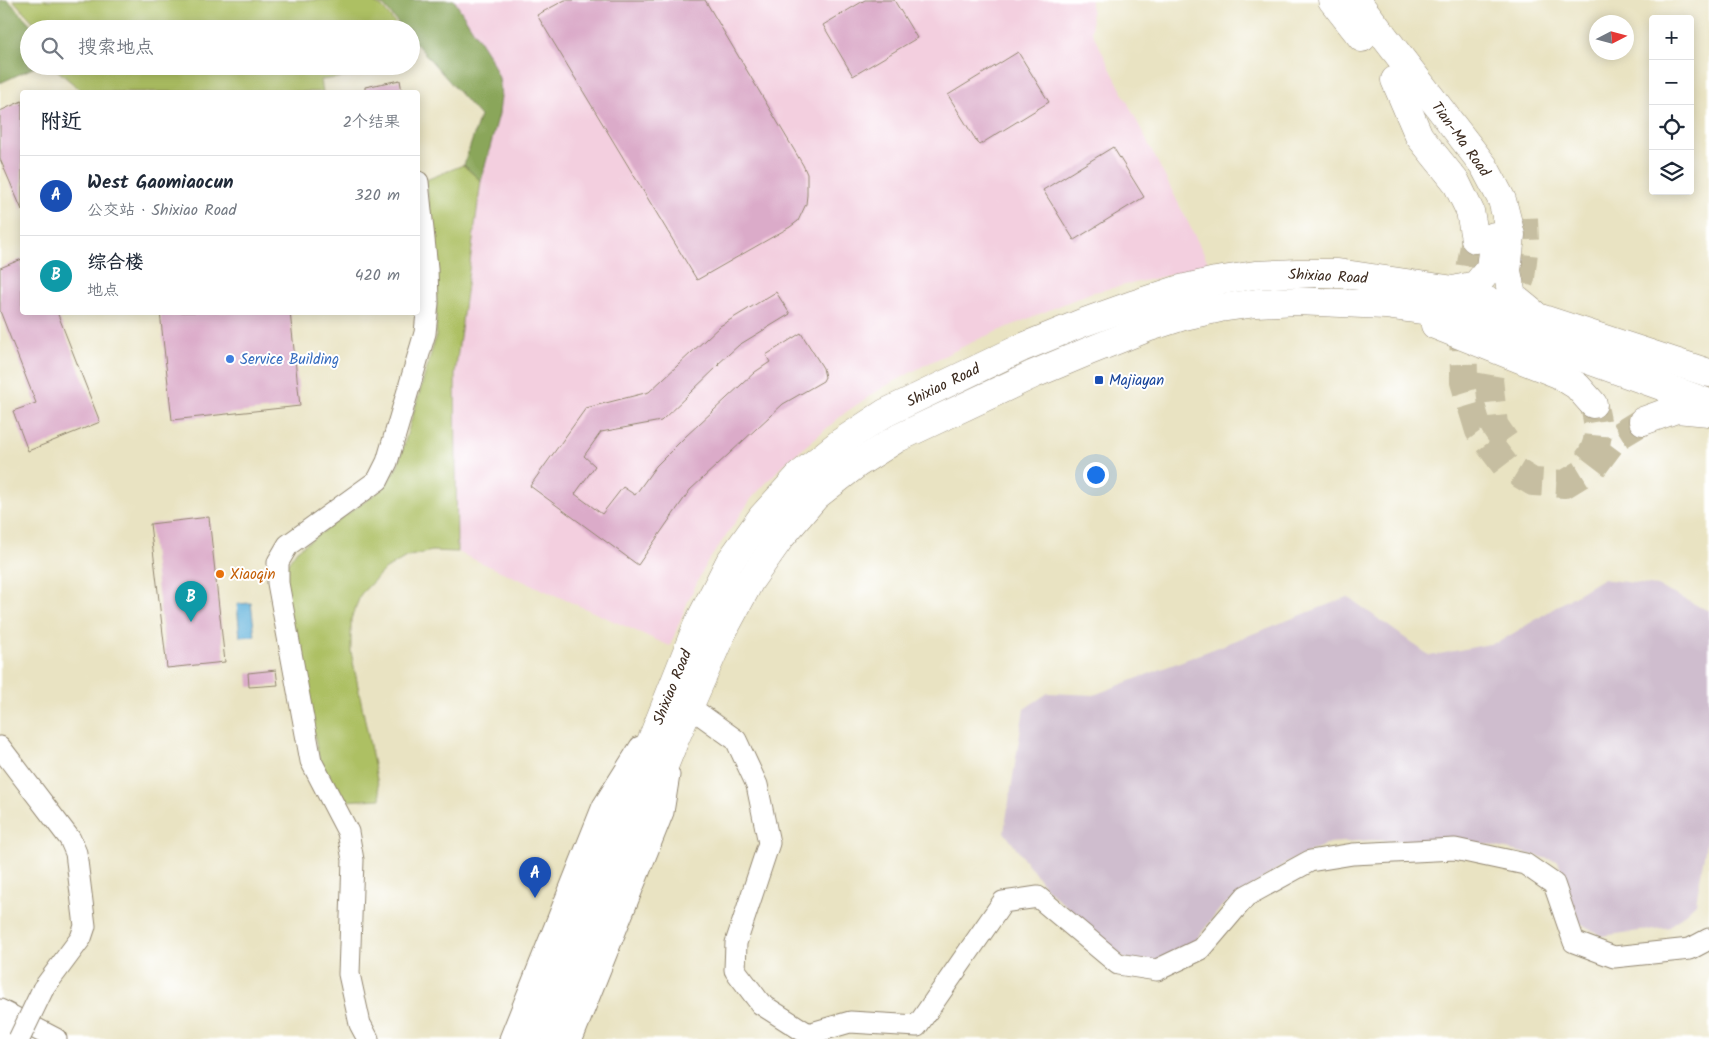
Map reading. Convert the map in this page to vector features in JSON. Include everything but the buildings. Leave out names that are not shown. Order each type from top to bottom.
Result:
[{"type":"main road","name":"Tian-Ma Road","points":[[1332,0],[1484,166],[1502,200],[1511,235],[1507,271],[1512,296],[1537,316]]},
{"type":"main road","name":"Tian-Ma Road","points":[[1356,0],[1402,75],[1470,174],[1487,205],[1494,236],[1490,268],[1476,285],[1454,290]]},
{"type":"main road","points":[[1402,75],[1461,111],[1497,158],[1517,196],[1524,218]]},
{"type":"main road","points":[[1402,75],[1419,136],[1460,189],[1470,211],[1475,239]]},
{"type":"main road","name":"Shixiao Road","points":[[555,1039],[639,801],[667,729],[697,626],[729,563],[762,517],[800,475],[841,442],[885,413],[1021,348],[1082,323],[1176,290],[1255,275],[1338,273],[1454,290],[1709,373]]},
{"type":"main road","name":"Shixiao Road","points":[[667,729],[690,707],[721,635],[750,581],[781,537],[816,496],[857,464],[898,438],[1066,361],[1147,328],[1184,316],[1256,303],[1307,301],[1384,305],[1443,313],[1482,322],[1709,403]]},
{"type":"main road","points":[[1384,305],[1558,374],[1577,386],[1593,404]]},
{"type":"main road","points":[[1643,421],[1676,409],[1709,412]]},
{"type":"main road","name":"Shixiao Road","points":[[528,1039],[639,801]]},
{"type":"main road","points":[[0,1032],[13,1039]]},
{"type":"street","points":[[368,1039],[360,1024],[349,974],[353,860],[348,832],[311,761],[278,584],[278,562],[288,545],[378,480],[387,462],[425,334],[428,303],[420,204]]},
{"type":"street","points":[[690,707],[736,740],[756,786],[770,843],[736,943],[735,970],[761,1004],[808,1034],[850,1022],[916,1026],[1003,902],[1038,897],[1118,964],[1157,970],[1201,949],[1246,896],[1310,861],[1353,854],[1456,849],[1525,864],[1554,884],[1574,942],[1614,957],[1690,949],[1709,940]]},
{"type":"street","points":[[510,1039],[603,806],[667,729]]},
{"type":"street","points":[[572,1039],[662,812],[667,729]]},
{"type":"street","points":[[0,747],[70,839],[76,853],[85,926],[81,938],[43,989],[19,1039]]},
{"type":"street","points":[[0,1010],[56,1039]]},
{"type":"shaded area","points":[[454,0],[1091,0],[1092,32],[1210,266],[1090,293],[979,339],[925,365],[882,388],[846,412],[782,466],[752,498],[705,566],[688,601],[670,646],[457,552],[455,374],[481,181],[499,114],[490,57]]},
{"type":"shaded area","points":[[1602,579],[1657,586],[1709,611],[1709,826],[1696,903],[1670,927],[1601,936],[1579,922],[1558,861],[1480,843],[1370,840],[1329,843],[1286,863],[1222,906],[1193,944],[1155,962],[1126,960],[1046,888],[1004,832],[1024,709],[1048,693],[1094,695],[1348,597],[1430,656],[1499,642]]},
{"type":"green space","points":[[0,0],[8,0],[27,20],[20,20],[20,74],[0,83]]},
{"type":"green space","points":[[13,0],[368,0],[382,7],[393,20],[32,20]]},
{"type":"green space","points":[[372,0],[454,0],[490,57],[499,78],[501,96],[499,114],[481,181],[464,165],[480,116],[420,48],[420,20],[396,20],[384,6]]},
{"type":"green space","points":[[63,75],[360,75],[321,80],[323,90],[81,90]]},
{"type":"green space","points":[[463,165],[481,181],[455,374],[457,552],[432,551],[406,557],[383,571],[361,594],[351,619],[351,652],[381,799],[341,801],[319,758],[283,584],[287,564],[297,550],[385,487],[398,465],[436,337],[437,269],[426,180]]},
{"type":"water","points":[[251,603],[255,636],[240,637],[237,604]]},
{"type":"tunnel","points":[[1505,441],[1494,425],[1489,379],[1493,356],[1521,278],[1525,243],[1524,218]]},
{"type":"tunnel","points":[[1475,239],[1463,313],[1464,382],[1479,431],[1505,465],[1533,482],[1565,484],[1593,467],[1615,438],[1643,421]]},
{"type":"tunnel","points":[[1587,461],[1595,447],[1598,433],[1593,404]]},
{"type":"place","name":"Service Building","points":[[230,359]]},
{"type":"place","name":"Majiayan","points":[[1099,380]]},
{"type":"place","name":"Xiaoqin","points":[[220,574]]},
{"type":"place","name":"综合楼","points":[[191,622]]},
{"type":"place","name":"West Gaomiaocun","points":[[535,898]]}]
